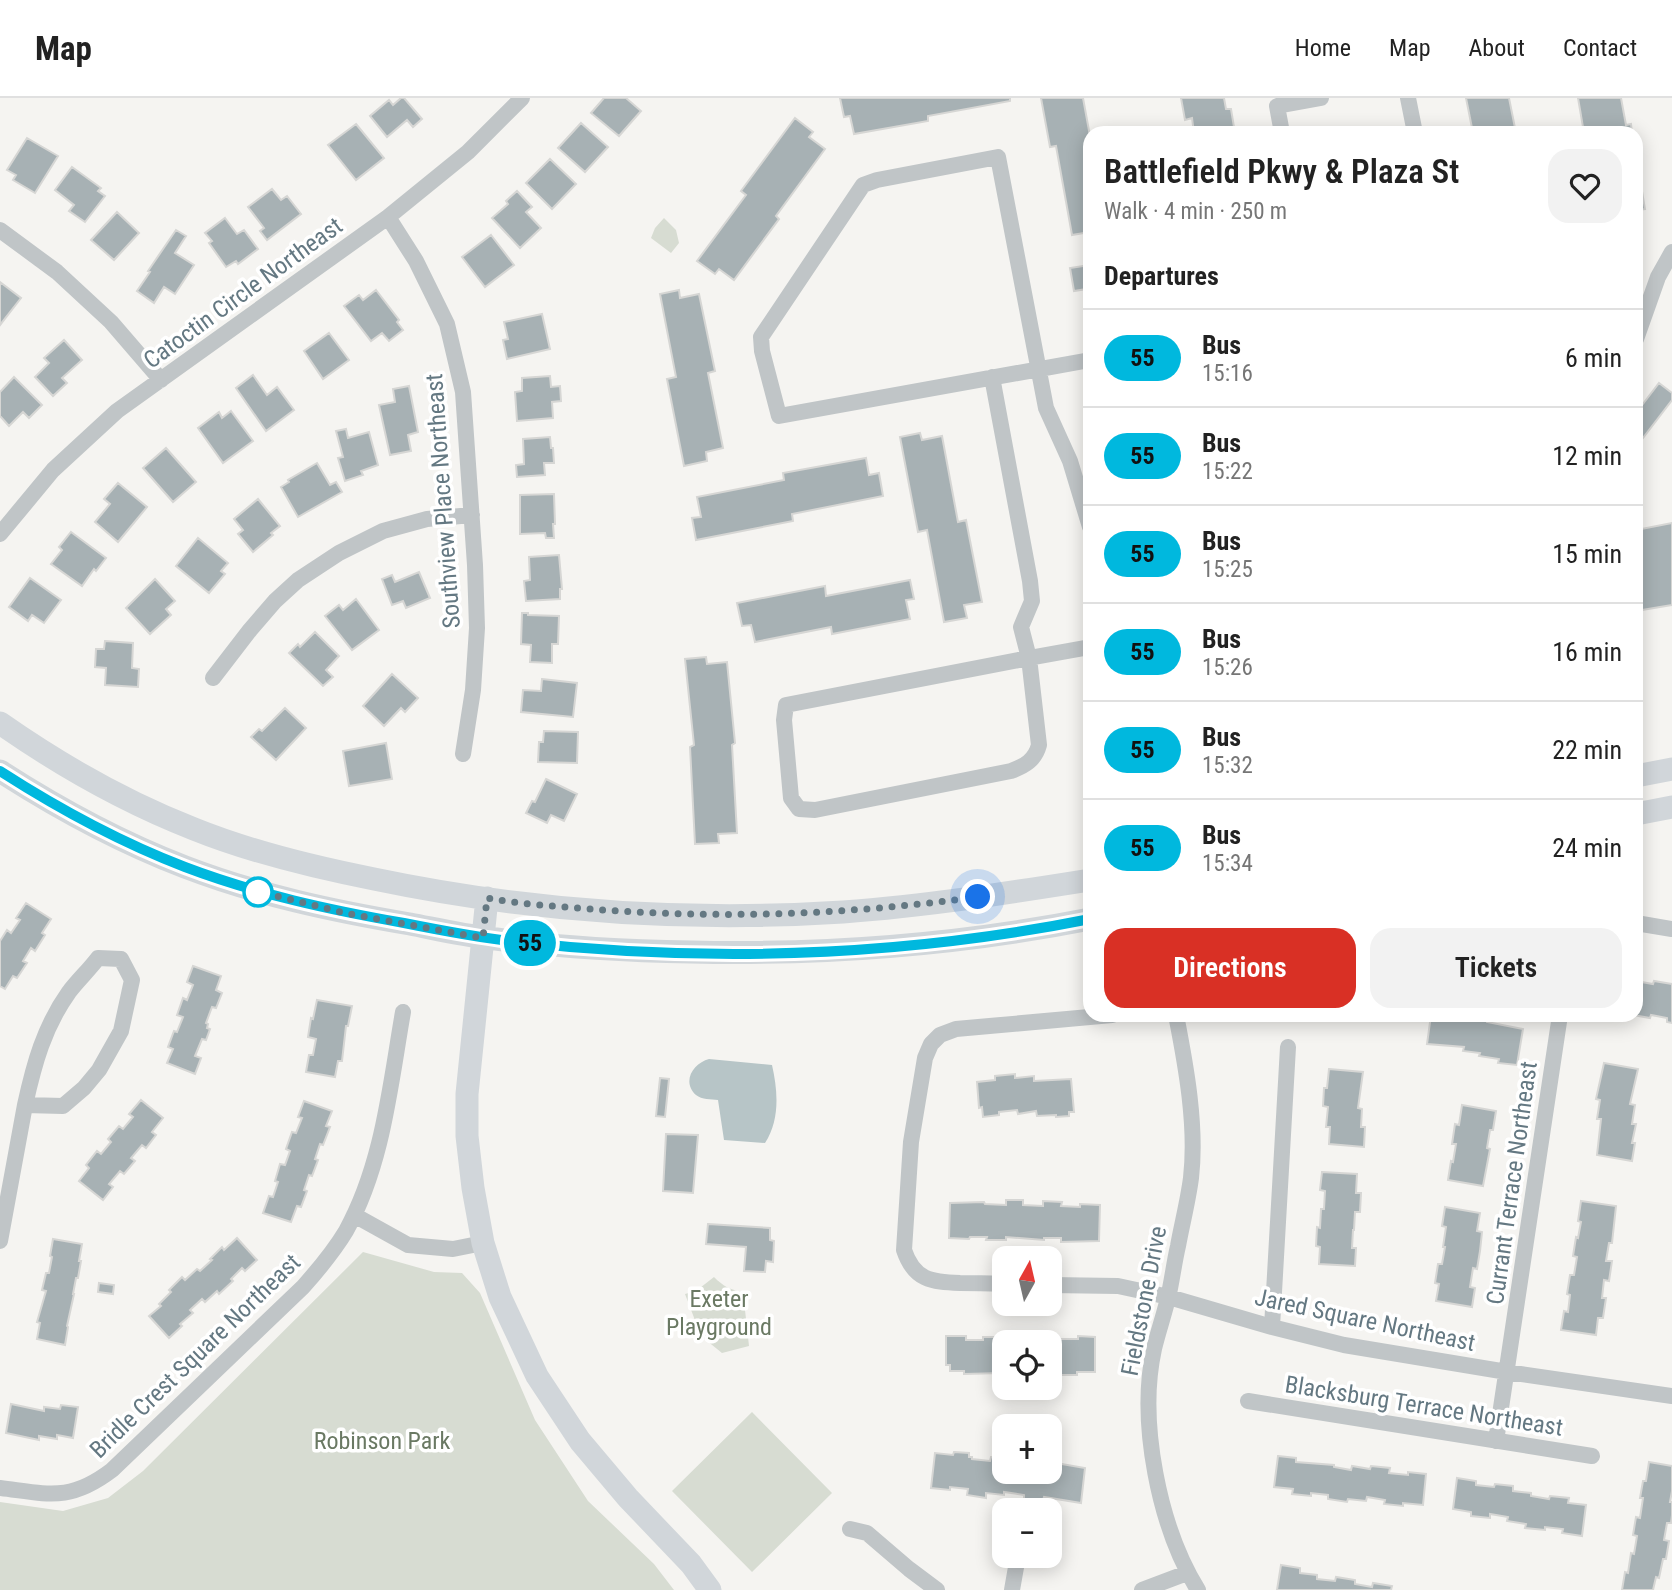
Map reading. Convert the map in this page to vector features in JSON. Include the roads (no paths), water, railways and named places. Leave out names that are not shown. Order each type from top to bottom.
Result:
[{"type":"main road","points":[[0,723],[34,747],[97,784],[195,830],[270,855],[430,891],[514,903],[665,914],[773,915],[899,907],[1083,881]]},
{"type":"main road","points":[[1643,775],[1672,769]]},
{"type":"main road","points":[[0,771],[80,820],[185,867],[256,891],[332,910],[483,938],[572,947],[757,954],[930,944],[1038,930],[1083,920]]},
{"type":"main road","points":[[1643,813],[1672,807]]},
{"type":"main road","points":[[487,898],[467,1094],[467,1136],[482,1242],[500,1297],[537,1376],[580,1441],[628,1498],[691,1564],[710,1590]]},
{"type":"street","name":"Catoctin Circle Northeast","points":[[0,534],[53,470],[117,411],[388,217],[468,152],[522,98]]},
{"type":"street","points":[[1281,126],[1277,106],[1321,98]]},
{"type":"street","points":[[1408,98],[1414,126]]},
{"type":"street","points":[[1083,361],[1039,370],[992,377],[779,416],[762,351],[761,337],[863,185],[998,157],[1039,370],[1046,408],[1070,461],[1083,504]]},
{"type":"street","name":"Southview Place Northeast","points":[[388,217],[416,261],[447,324],[463,392],[477,628],[473,690],[463,754]]},
{"type":"street","points":[[0,230],[57,272],[111,322],[161,380]]},
{"type":"street","points":[[1643,319],[1658,277],[1672,252]]},
{"type":"street","points":[[992,377],[1030,581],[1032,601],[1021,627],[1029,659],[1039,745],[1037,754],[1027,765],[1011,771],[815,810],[799,808],[791,798],[784,720],[786,705],[1029,659],[1083,648]]},
{"type":"street","points":[[213,678],[275,601],[298,580],[339,553],[383,531],[427,519],[472,515]]},
{"type":"street","points":[[1643,924],[1672,929]]},
{"type":"street","points":[[0,1241],[5,1180],[34,1063],[48,1026],[69,992],[98,958],[121,960],[132,980],[121,1031],[99,1070],[84,1088],[63,1106],[25,1105]]},
{"type":"street","name":"Bridle Crest Square Northeast","points":[[0,1488],[51,1494],[68,1493],[99,1480],[303,1287],[326,1261],[354,1215],[373,1169],[403,1012]]},
{"type":"street","points":[[992,1284],[937,1282],[920,1276],[906,1257],[904,1250],[911,1142],[925,1058],[931,1044],[940,1035],[956,1029],[1083,1018]]},
{"type":"street","name":"Fieldstone Drive","points":[[1177,1022],[1185,1060],[1193,1148],[1191,1180],[1169,1297],[1154,1351],[1149,1400],[1153,1468],[1165,1513],[1187,1573],[1198,1590]]},
{"type":"street","name":"Currant Terrace Northeast","points":[[1496,1441],[1559,1022]]},
{"type":"street","points":[[1272,1327],[1288,1047]]},
{"type":"street","points":[[354,1215],[408,1245],[453,1249],[482,1242]]},
{"type":"street","name":"Jared Square Northeast","points":[[1062,1284],[1118,1286],[1169,1297],[1344,1345],[1672,1396]]},
{"type":"street","name":"Blacksburg Terrace Northeast","points":[[1248,1401],[1592,1456]]},
{"type":"street","points":[[850,1529],[867,1533],[937,1590]]},
{"type":"street","points":[[1012,1590],[1016,1568]]},
{"type":"street","points":[[1142,1590],[1187,1573]]},
{"type":"park label","name":"Exeter Playground","points":[[719,1313]]},
{"type":"park label","name":"Robinson Park","points":[[382,1441]]}]
